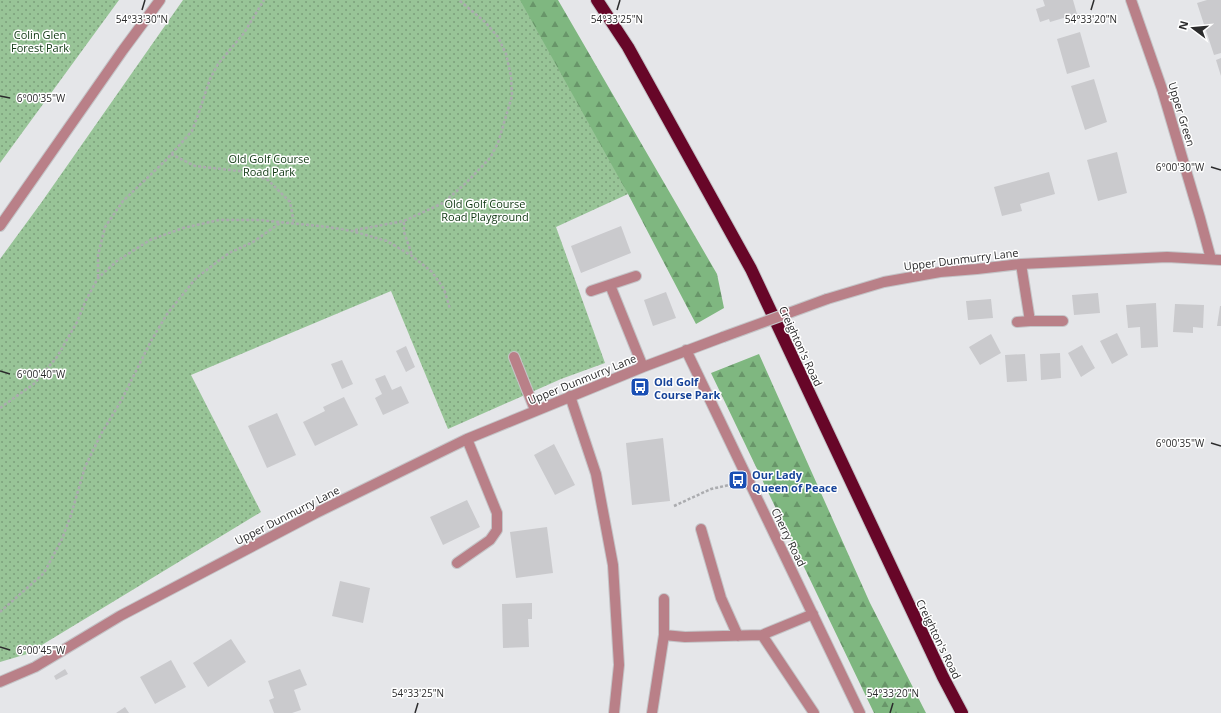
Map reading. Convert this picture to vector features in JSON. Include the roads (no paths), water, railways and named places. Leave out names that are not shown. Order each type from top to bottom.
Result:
[{"type":"highway","name":"Creighton's Road","points":[[597,0],[628,47],[751,269],[943,677],[962,713]]},
{"type":"street","points":[[0,226],[123,50],[160,0]]},
{"type":"street","name":"Upper Green","points":[[1131,0],[1162,89],[1200,218],[1210,259]]},
{"type":"street","name":"Upper Dunmurry Lane","points":[[0,682],[35,667],[120,616],[316,513],[467,439],[535,410],[686,350],[827,299],[884,282],[940,272],[1021,264],[1167,257],[1221,260]]},
{"type":"street","points":[[1021,264],[1030,321]]},
{"type":"street","points":[[591,291],[636,276]]},
{"type":"street","points":[[610,285],[643,367]]},
{"type":"street","points":[[1016,322],[1063,321]]},
{"type":"street","name":"Cherry Road","points":[[686,350],[860,713]]},
{"type":"street","points":[[514,357],[535,410]]},
{"type":"street","points":[[570,396],[596,474],[613,565],[619,666],[614,713]]},
{"type":"street","points":[[457,563],[490,540],[497,530],[497,513],[467,439]]},
{"type":"street","points":[[701,529],[721,598],[738,636]]},
{"type":"street","points":[[652,713],[664,635],[664,599]]},
{"type":"street","points":[[664,635],[685,637],[762,635],[813,614]]},
{"type":"street","points":[[762,635],[814,713]]},
{"type":"place","name":"Old Golf Course Park","points":[[640,387]]},
{"type":"place","name":"Our Lady Queen of Peace","points":[[738,480]]},
{"type":"park label","name":"Colin Glen Forest Park","points":[[40,40]]},
{"type":"park label","name":"Old Golf Course Road Park","points":[[269,164]]},
{"type":"park label","name":"Old Golf Course Road Playground","points":[[485,209]]}]
